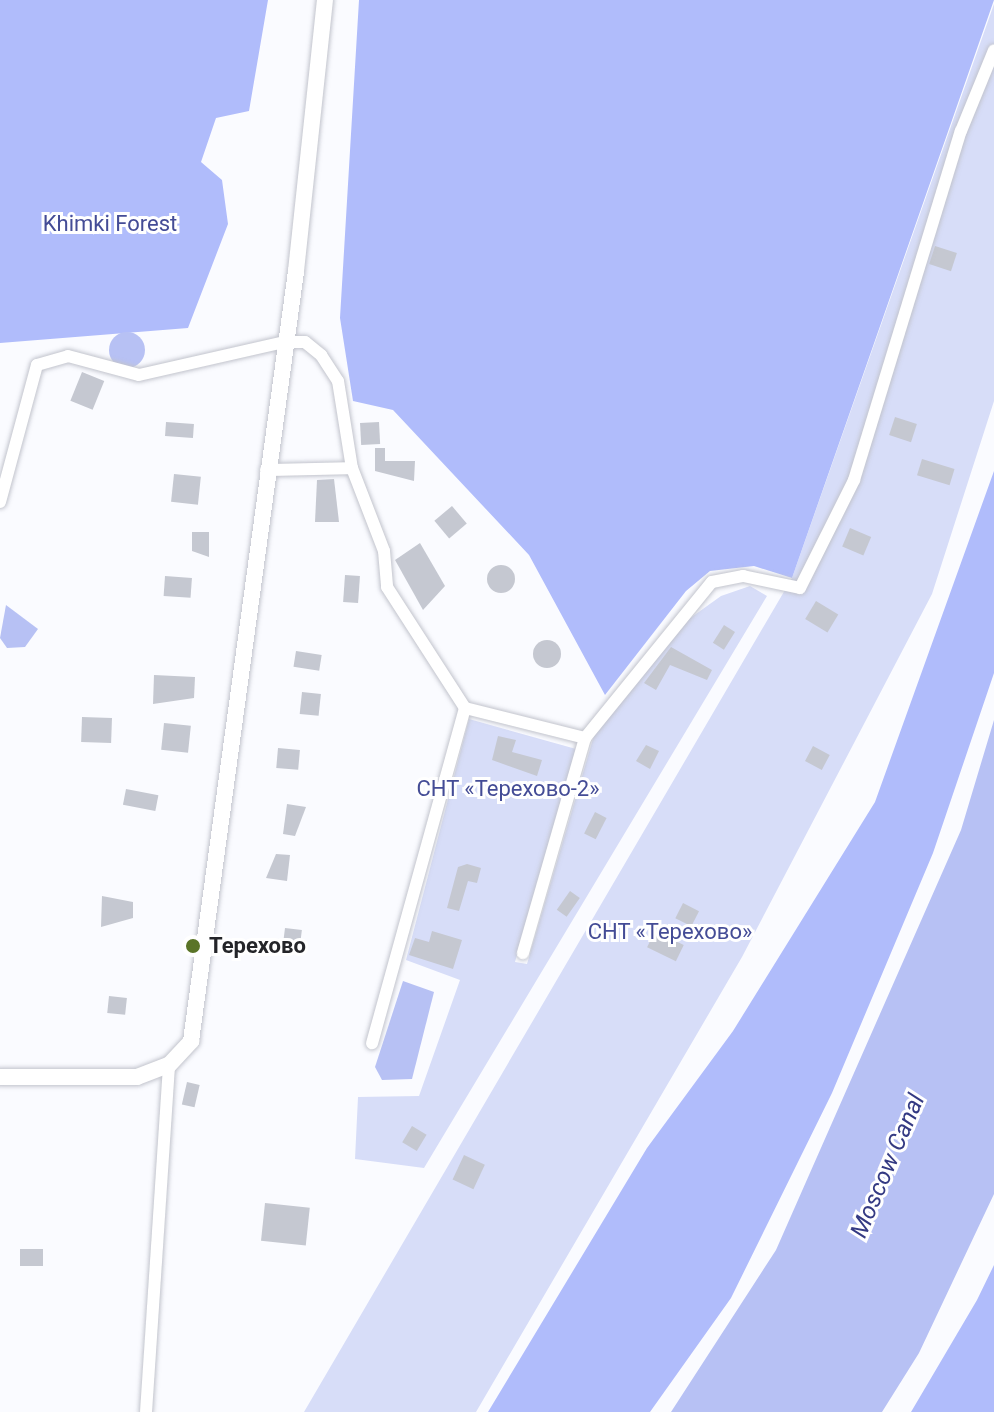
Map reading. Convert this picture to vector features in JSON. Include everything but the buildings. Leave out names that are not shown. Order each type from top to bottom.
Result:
[{"type":"main road","points":[[0,1077],[137,1077],[169,1065],[191,1041],[197,1020],[325,0]]},
{"type":"street","points":[[523,953],[585,738],[712,582],[743,576],[800,588],[854,480],[961,131],[994,50]]},
{"type":"street","points":[[0,502],[37,365],[68,356],[139,375],[284,342],[305,342],[338,381],[352,468],[384,551],[387,587],[465,708],[585,738]]},
{"type":"street","points":[[266,470],[352,468]]},
{"type":"street","points":[[372,1043],[465,708]]},
{"type":"street","points":[[146,1412],[169,1065]]},
{"type":"green space","name":"Khimki Forest","points":[[0,0],[268,0],[249,111],[216,118],[201,162],[222,180],[228,224],[188,328],[0,343]]},
{"type":"green space","points":[[359,0],[994,0],[792,578],[754,566],[710,571],[686,591],[605,695],[529,555],[393,410],[353,401],[340,318]]},
{"type":"green space","name":"СНТ «Терехово»","points":[[994,4],[994,401],[932,594],[742,957],[476,1412],[304,1412],[792,578]]},
{"type":"green space","points":[[994,471],[994,673],[933,853],[832,1093],[731,1298],[650,1412],[488,1412],[647,1148],[733,1031],[875,802]]},
{"type":"green space","name":"СНТ «Терехово-2»","points":[[750,586],[767,596],[424,1168],[355,1159],[358,1097],[419,1096],[460,980],[406,960],[469,719],[576,749],[515,962],[527,964],[595,732],[682,624],[721,596]]},
{"type":"green space","points":[[994,1265],[994,1412],[911,1412],[977,1300]]},
{"type":"water","points":[[127,332],[140,337],[145,350],[140,363],[127,368],[114,363],[109,350],[114,337]]},
{"type":"water","points":[[6,605],[38,629],[25,647],[7,648],[0,638]]},
{"type":"water","name":"Moscow Canal","points":[[994,720],[994,1194],[919,1353],[882,1412],[671,1412],[776,1250],[961,830]]},
{"type":"water","points":[[403,981],[434,992],[412,1079],[382,1080],[375,1067]]},
{"type":"place","name":"Терехово","points":[[193,946]]}]
